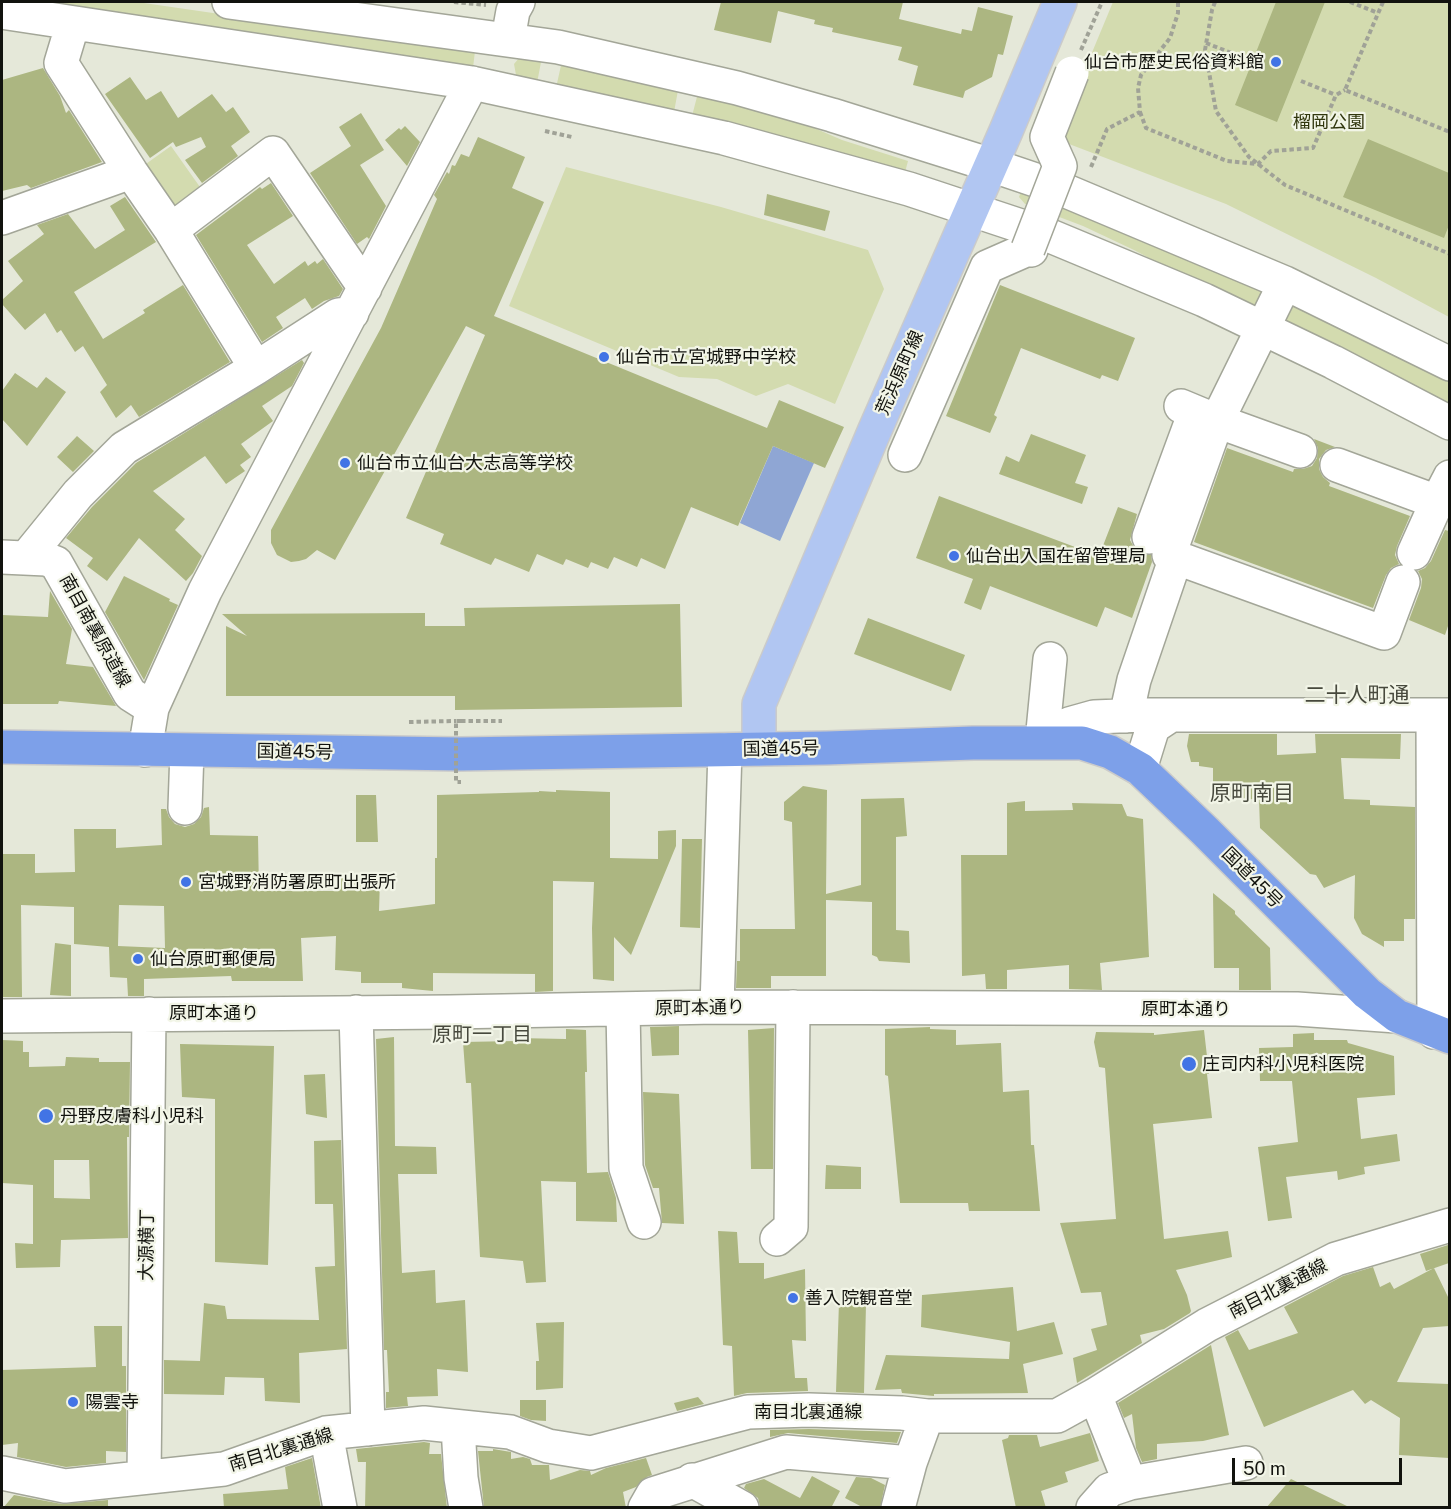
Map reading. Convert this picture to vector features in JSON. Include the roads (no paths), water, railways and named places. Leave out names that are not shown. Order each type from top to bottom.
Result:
[{"type":"highway","name":"国道45号","points":[[2,747],[460,754],[1082,743],[1096,747],[1140,769],[1206,831],[1367,993],[1397,1016],[1442,1034]]},
{"type":"main road","name":"荒浜原町線","points":[[759,749],[759,704],[869,443],[992,165],[1053,3]]},
{"type":"street","points":[[228,2],[393,13],[508,39],[558,47],[737,88],[992,165],[1059,188],[1285,283],[1449,364]]},
{"type":"street","points":[[502,3],[513,11],[508,39]]},
{"type":"street","points":[[2,12],[472,83],[724,138],[909,189],[1048,235],[1204,300],[1263,327],[1449,423]]},
{"type":"street","points":[[73,23],[62,63],[171,230],[256,368]]},
{"type":"street","points":[[905,455],[987,267],[1029,249],[1060,166],[1047,137],[1072,73]]},
{"type":"street","points":[[145,750],[152,708],[205,591],[472,83]]},
{"type":"street","points":[[171,230],[273,153],[359,300]]},
{"type":"street","points":[[2,218],[131,172]]},
{"type":"street","points":[[1149,537],[1198,413],[1263,327],[1285,283]]},
{"type":"street","points":[[14,557],[124,448],[256,368],[359,300]]},
{"type":"street","points":[[1198,413],[1300,451]]},
{"type":"street","points":[[1198,413],[1169,555],[1384,633],[1408,567],[1443,490],[1337,465]]},
{"type":"street","name":"南目南裏原道線","points":[[14,557],[56,562],[130,694],[152,708]]},
{"type":"street","points":[[1126,716],[1134,680],[1176,557]]},
{"type":"street","points":[[1047,742],[1050,659]]},
{"type":"street","points":[[1140,769],[1153,727],[1171,715]]},
{"type":"street","points":[[1047,742],[1069,724],[1094,717],[1441,715],[1442,1034]]},
{"type":"street","points":[[717,1007],[725,750]]},
{"type":"street","points":[[185,808],[187,751]]},
{"type":"street","points":[[777,1239],[791,1227],[793,1007]]},
{"type":"street","name":"原町本通り","points":[[2,1016],[793,1007],[1297,1009],[1397,1016]]},
{"type":"street","points":[[623,1009],[626,1168],[644,1222]]},
{"type":"street","points":[[356,1012],[368,1429]]},
{"type":"street","name":"大源横丁","points":[[144,1477],[149,1014]]},
{"type":"street","name":"南目北裏通線","points":[[2,1473],[62,1497],[144,1477],[224,1469],[326,1433],[424,1423],[510,1432],[548,1446],[591,1453],[748,1412],[809,1410],[927,1416],[1058,1416],[1207,1325],[1336,1259],[1449,1226]]},
{"type":"street","points":[[1095,1395],[1130,1483]]},
{"type":"street","points":[[898,1508],[910,1463],[927,1416]]},
{"type":"street","points":[[458,1427],[461,1478],[466,1508]]},
{"type":"street","points":[[326,1433],[340,1508]]},
{"type":"street","points":[[645,1508],[653,1494],[786,1452],[910,1463]]},
{"type":"street","points":[[1093,1508],[1109,1490],[1130,1483],[1246,1463]]},
{"type":"street","points":[[692,1480],[742,1508]]},
{"type":"water","points":[[773,446],[814,463],[780,541],[740,523]]},
{"type":"place","name":"仙台市歴史民俗資料館","points":[[1276,62]]},
{"type":"place","name":"仙台市立宮城野中学校","points":[[604,357]]},
{"type":"place","name":"仙台市立仙台大志高等学校","points":[[345,463]]},
{"type":"place","name":"仙台出入国在留管理局","points":[[954,556]]},
{"type":"place","name":"宮城野消防署原町出張所","points":[[186,882]]},
{"type":"place","name":"仙台原町郵便局","points":[[138,959]]},
{"type":"place","name":"庄司内科小児科医院","points":[[1189,1064]]},
{"type":"place","name":"丹野皮膚科小児科","points":[[46,1116]]},
{"type":"place","name":"善入院観音堂","points":[[793,1298]]},
{"type":"place","name":"陽雲寺","points":[[73,1402]]},
{"type":"district","name":"二十人町通","points":[[1357,696]]},
{"type":"district","name":"原町南目","points":[[1252,794]]},
{"type":"district","name":"原町一丁目","points":[[482,1035]]},
{"type":"park label","name":"榴岡公園","points":[[1329,122]]}]
